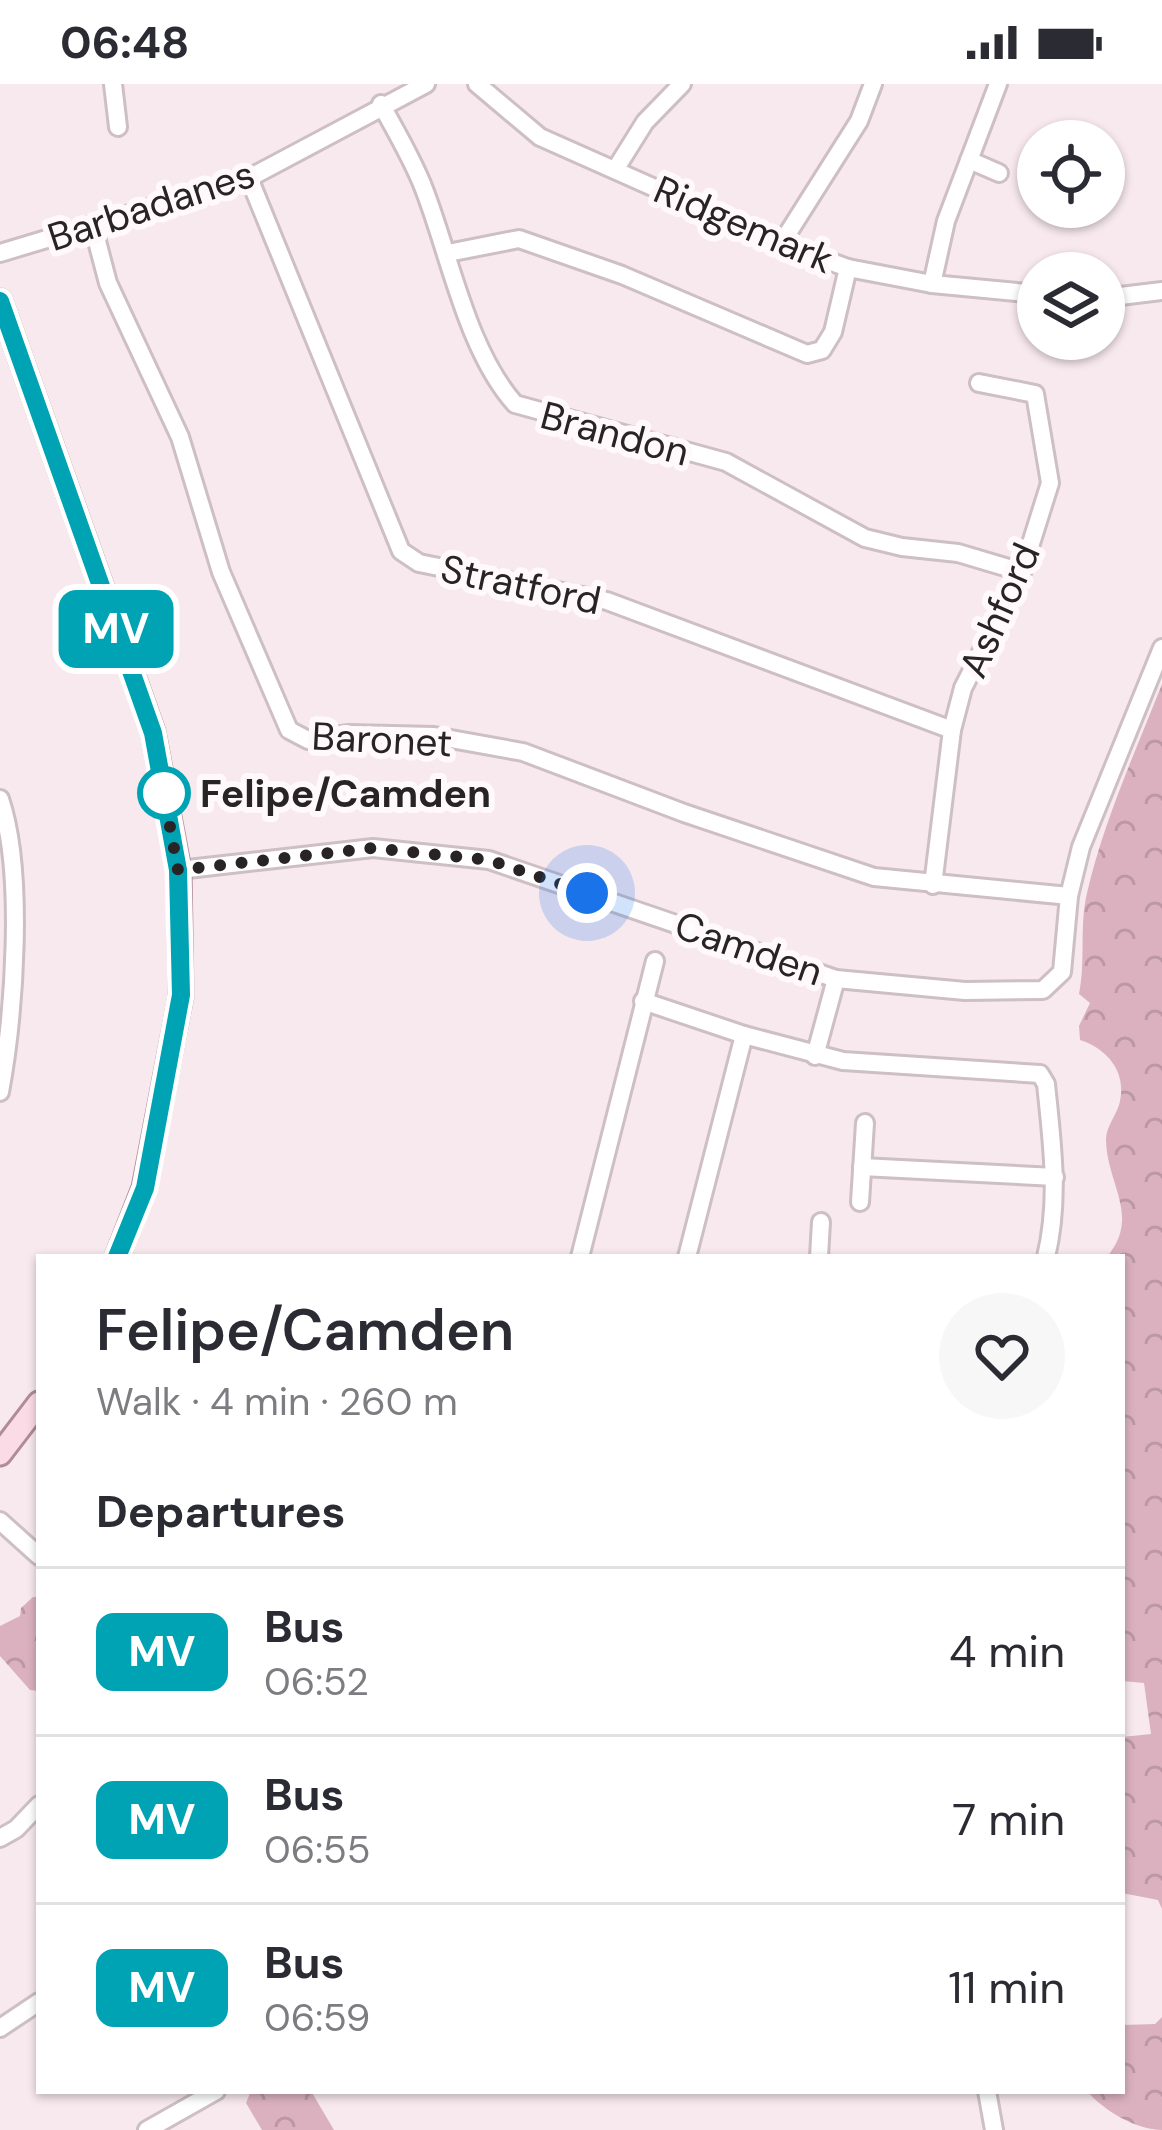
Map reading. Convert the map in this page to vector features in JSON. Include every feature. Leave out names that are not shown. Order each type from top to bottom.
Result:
[{"type":"main road","points":[[0,301],[153,733],[178,870],[181,995],[145,1188],[118,1254]]},
{"type":"main road","points":[[0,1454],[36,1406]]},
{"type":"street","points":[[113,84],[118,127]]},
{"type":"street","name":"Barbadanes","points":[[0,253],[249,178],[426,84]]},
{"type":"street","name":"Ridgemark","points":[[477,84],[540,136],[781,244],[848,268],[932,284],[1017,292]]},
{"type":"street","points":[[615,170],[645,122],[682,84]]},
{"type":"street","points":[[781,244],[860,121],[873,84]]},
{"type":"street","points":[[932,284],[946,221],[998,84]]},
{"type":"street","name":"Brandon","points":[[381,104],[422,182],[498,385],[523,409],[726,462],[866,538],[958,553],[1022,572]]},
{"type":"street","points":[[969,160],[999,173]]},
{"type":"street","name":"Stratford","points":[[249,178],[401,551],[419,563],[607,601],[952,730]]},
{"type":"street","name":"Baronet","points":[[93,226],[108,283],[180,437],[221,572],[289,730],[296,736],[308,740],[350,734],[434,736],[523,752],[874,877],[1069,896]]},
{"type":"street","points":[[448,254],[519,239],[622,275],[796,353],[822,350],[832,332],[848,268]]},
{"type":"street","points":[[1125,295],[1162,290]]},
{"type":"street","name":"Ashford","points":[[933,885],[952,730],[963,688],[1022,572],[1049,483],[1035,394],[979,383]]},
{"type":"street","points":[[1069,896],[1082,847],[1162,648]]},
{"type":"street","points":[[0,799],[6,815],[15,945],[6,961],[10,1040],[0,1092]]},
{"type":"street","name":"Camden","points":[[178,870],[373,848],[489,860],[836,979],[965,991],[1042,990],[1062,972],[1069,896]]},
{"type":"street","points":[[581,1254],[655,961]]},
{"type":"street","points":[[815,1056],[836,979]]},
{"type":"street","points":[[644,1001],[815,1056],[1040,1074],[1046,1084],[1056,1204],[1047,1254]]},
{"type":"street","points":[[688,1254],[744,1035]]},
{"type":"street","points":[[860,1202],[865,1123]]},
{"type":"street","points":[[862,1167],[1055,1177]]},
{"type":"street","points":[[819,1254],[821,1222]]},
{"type":"street","points":[[0,1521],[36,1553]]},
{"type":"street","points":[[0,1838],[36,1808]]},
{"type":"street","points":[[0,2028],[36,2004]]},
{"type":"street","points":[[147,2130],[211,2094]]},
{"type":"street","points":[[988,2094],[994,2130]]},
{"type":"green space","points":[[1162,684],[1162,1909],[1158,1900],[1125,1894],[1125,1737],[1151,1734],[1144,1683],[1125,1681],[1125,1254],[1109,1254],[1117,1242],[1122,1214],[1106,1140],[1119,1105],[1121,1083],[1107,1056],[1080,1040],[1079,1026],[1090,1003],[1079,994],[1085,906],[1121,787]]},
{"type":"green space","points":[[36,1597],[36,1691],[30,1690],[0,1656],[0,1626],[20,1616],[21,1608]]},
{"type":"green space","points":[[1162,2017],[1162,2130],[1121,2118],[1090,2094],[1125,2094],[1125,2025],[1155,2024]]},
{"type":"green space","points":[[250,2094],[313,2094],[334,2130],[262,2130],[246,2103]]},
{"type":"bus line","name":"MV","points":[[0,301],[153,733],[178,870],[181,995],[145,1188],[118,1254]]},
{"type":"place","name":"Felipe/Camden","points":[[164,793]]},
{"type":"route","points":[[164,793],[161,778],[178,870],[373,848],[489,860],[587,893]]}]
